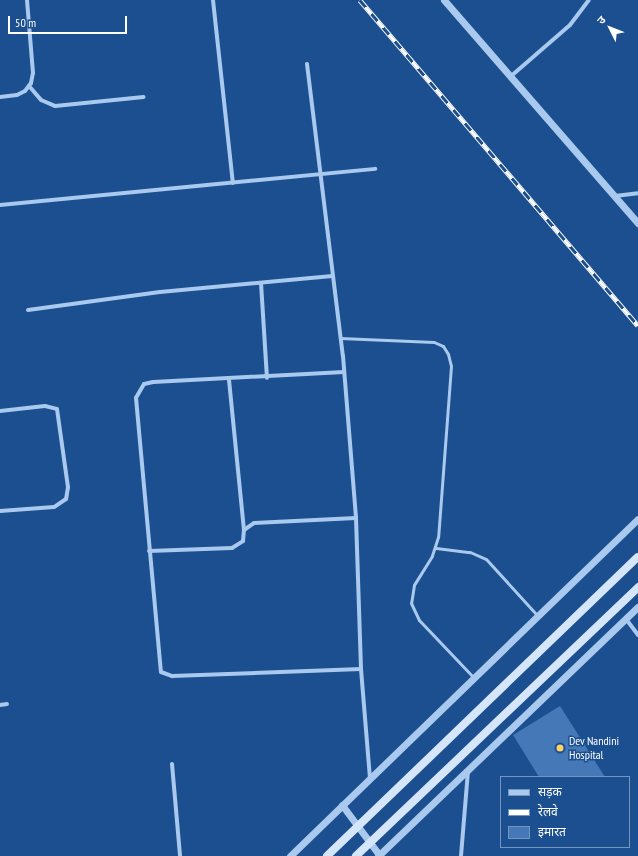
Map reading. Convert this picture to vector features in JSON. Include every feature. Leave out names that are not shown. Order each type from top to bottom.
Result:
[{"type":"main road","points":[[327,856],[638,557]]},
{"type":"main road","points":[[356,856],[638,587]]},
{"type":"street","points":[[0,97],[17,95],[29,86],[33,72],[27,0]]},
{"type":"street","points":[[213,0],[233,183]]},
{"type":"street","points":[[444,0],[638,223]]},
{"type":"street","points":[[510,76],[570,25],[589,0]]},
{"type":"street","points":[[307,64],[319,174],[344,372],[356,518],[361,669],[370,778]]},
{"type":"street","points":[[29,86],[41,100],[54,106],[144,97]]},
{"type":"street","points":[[0,205],[374,169]]},
{"type":"street","points":[[614,196],[638,192]]},
{"type":"street","points":[[28,310],[160,292],[332,276]]},
{"type":"street","points":[[262,283],[266,378]]},
{"type":"street","points":[[344,372],[229,380],[152,382],[144,384],[139,390],[136,398],[158,665],[166,675],[361,669]]},
{"type":"street","points":[[149,551],[232,548],[243,542],[244,530],[229,380]]},
{"type":"street","points":[[0,411],[45,406],[57,409],[68,487],[66,498],[54,507],[0,511]]},
{"type":"street","points":[[244,530],[254,523],[356,518]]},
{"type":"street","points":[[290,856],[537,615],[638,519]]},
{"type":"street","points":[[342,805],[380,855],[638,607]]},
{"type":"street","points":[[626,619],[638,635]]},
{"type":"street","points":[[0,705],[7,704]]},
{"type":"street","points":[[172,764],[180,856]]},
{"type":"street","points":[[461,856],[468,769]]},
{"type":"lane","points":[[340,338],[434,342],[443,346],[448,354],[451,366],[436,548],[418,575],[411,603],[419,620],[474,677]]},
{"type":"lane","points":[[436,548],[470,552],[486,559],[537,615]]},
{"type":"building","points":[[560,706],[604,776],[538,776],[513,735]]},
{"type":"railway","points":[[360,0],[638,325]]},
{"type":"place","name":"Dev Nandini Hospital","points":[[560,748]]}]
